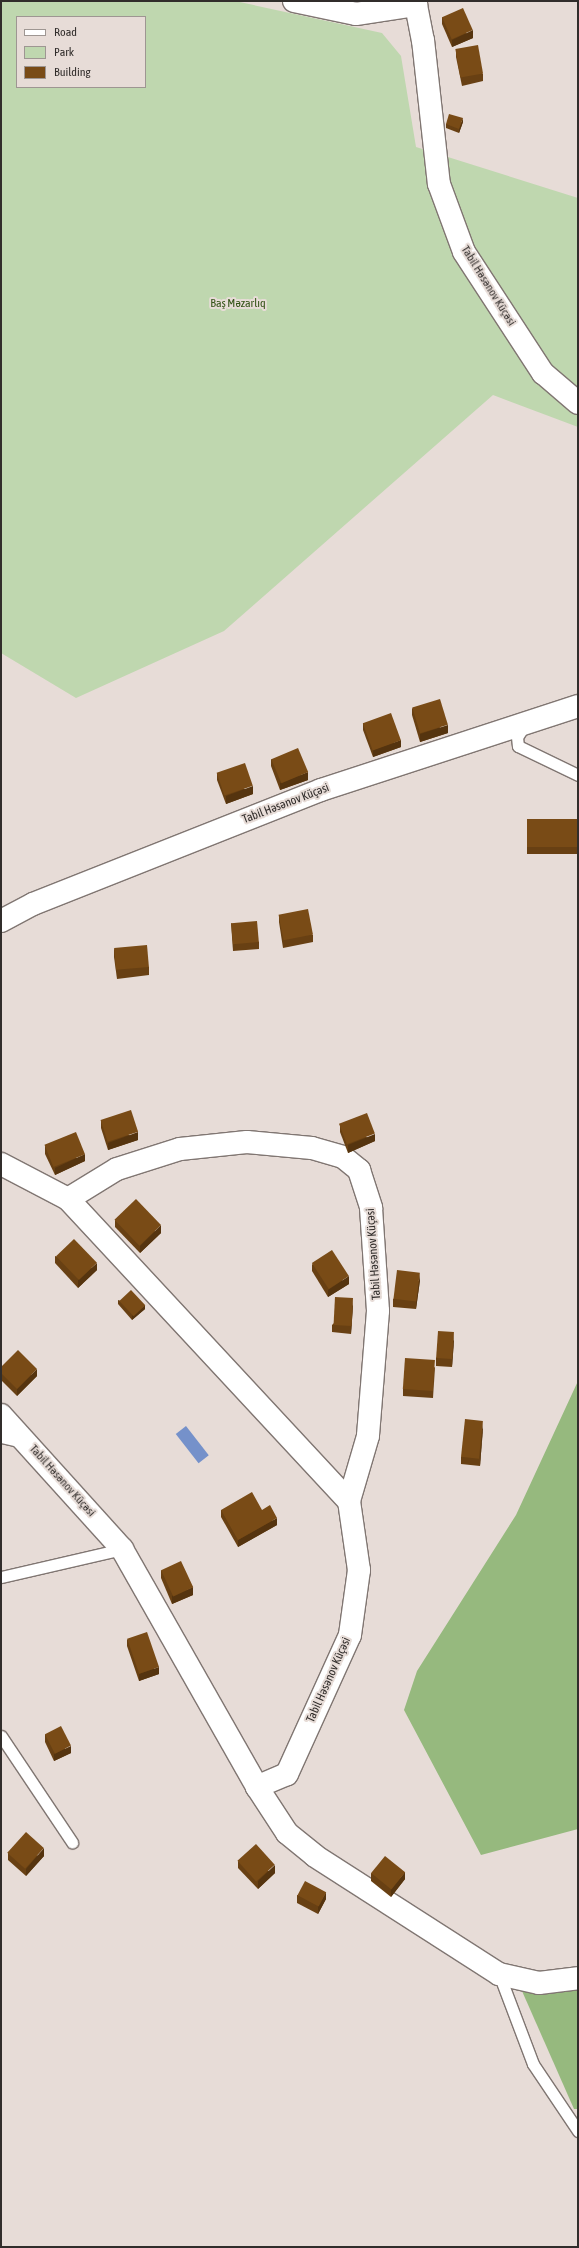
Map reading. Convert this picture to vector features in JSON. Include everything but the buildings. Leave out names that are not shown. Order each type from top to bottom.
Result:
[{"type":"street","points":[[294,1],[356,14],[415,3]]},
{"type":"street","name":"Tabil Həsənov Küçəsi","points":[[415,3],[423,40],[439,184],[464,252],[543,373],[578,403]]},
{"type":"street","name":"Tabil Həsənov Küçəsi","points":[[1,921],[33,904],[321,790],[529,720],[578,706]]},
{"type":"street","name":"Tabil Həsənov Küçəsi","points":[[68,1199],[117,1169],[180,1149],[240,1142],[312,1148],[343,1157],[359,1170],[371,1208],[378,1311],[368,1436],[349,1501],[359,1570],[350,1635],[287,1774],[256,1787]]},
{"type":"street","points":[[1,1164],[68,1199],[349,1501]]},
{"type":"street","name":"Tabil Həsənov Küçəsi","points":[[1,1415],[122,1548],[256,1787],[287,1833],[316,1856],[499,1974]]},
{"type":"street","points":[[499,1974],[539,1983],[578,1978]]},
{"type":"lane","points":[[529,720],[517,737],[518,746],[578,775]]},
{"type":"lane","points":[[1,1437],[29,1444]]},
{"type":"lane","points":[[1,1577],[122,1548]]},
{"type":"lane","points":[[1,1736],[72,1842]]},
{"type":"lane","points":[[499,1974],[533,2064],[578,2131]]},
{"type":"green space","name":"Baş Məzarlıq","points":[[1,1],[235,1],[382,33],[401,56],[416,147],[578,198],[578,427],[493,395],[224,631],[76,698],[1,653]]},
{"type":"green space","points":[[578,1381],[578,1829],[481,1855],[404,1710],[417,1671],[516,1515]]},
{"type":"green space","points":[[578,1985],[578,2109],[574,2109],[522,1991]]},
{"type":"water","points":[[186,1426],[209,1455],[199,1463],[176,1434]]}]
